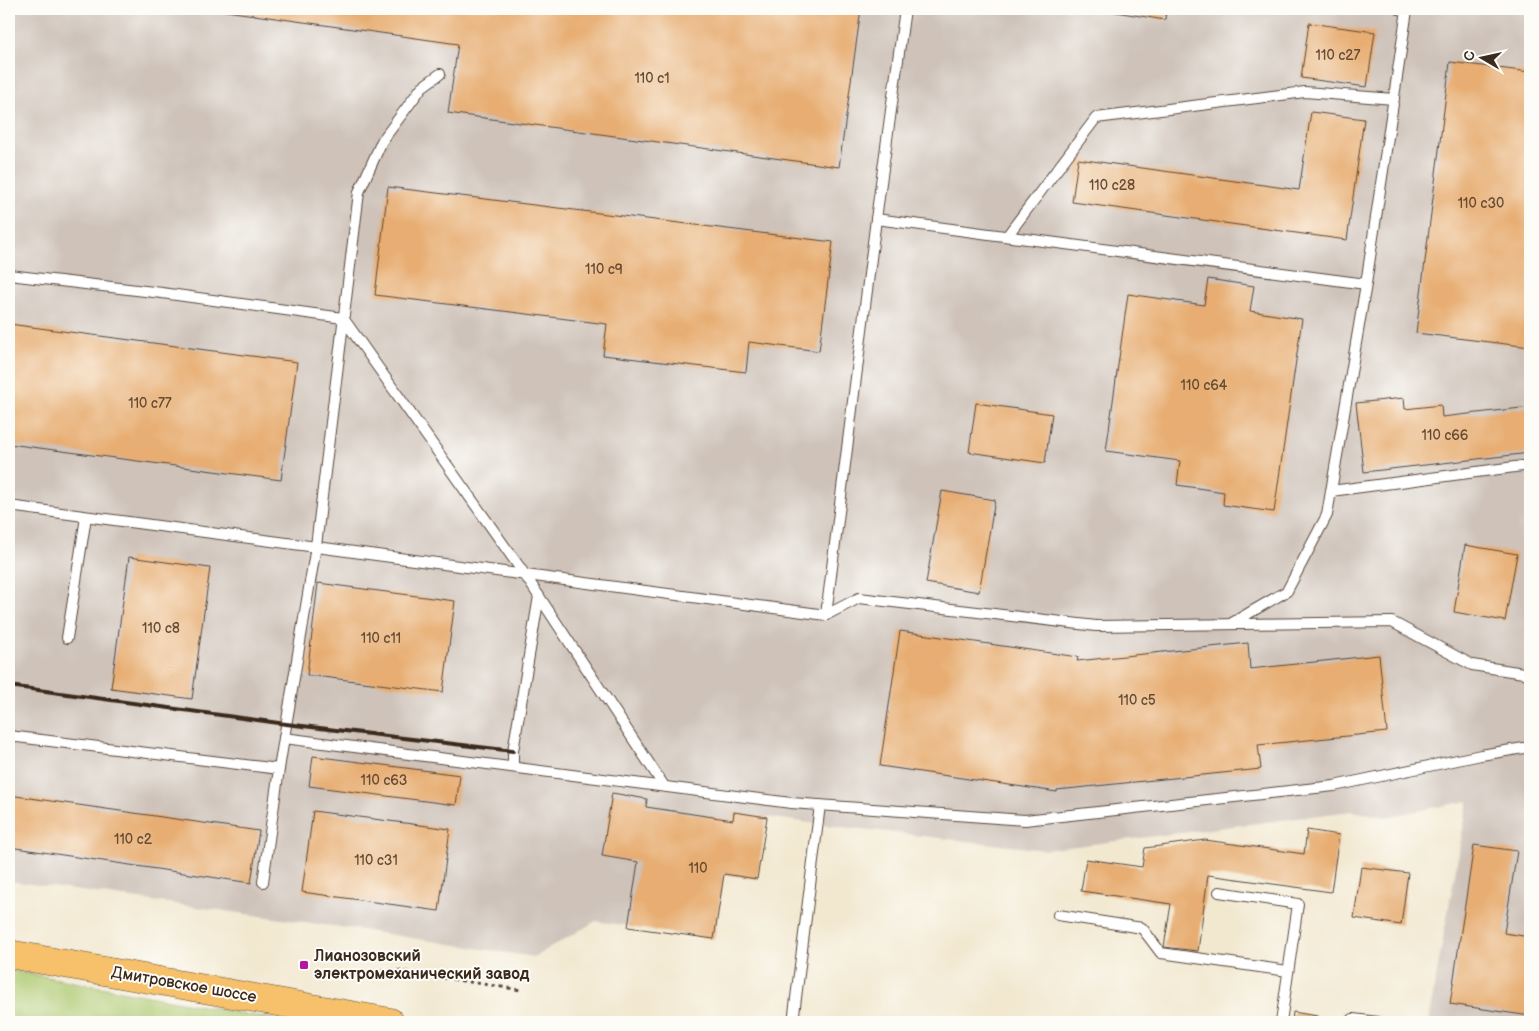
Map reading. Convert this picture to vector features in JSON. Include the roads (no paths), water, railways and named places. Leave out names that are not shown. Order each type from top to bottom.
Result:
[{"type":"main road","name":"Дмитровское шоссе","points":[[9,954],[390,1022]]},
{"type":"lane","points":[[826,615],[876,219],[905,9]]},
{"type":"lane","points":[[1231,623],[1287,591],[1327,515],[1366,284],[1407,10],[1399,9]]},
{"type":"lane","points":[[263,882],[279,769],[316,546],[359,192],[382,141],[422,87],[440,74]]},
{"type":"lane","points":[[1007,236],[1096,118],[1305,92],[1394,99]]},
{"type":"lane","points":[[876,219],[1366,284]]},
{"type":"lane","points":[[9,275],[162,293],[343,318],[525,574],[664,786]]},
{"type":"lane","points":[[1330,491],[1530,466]]},
{"type":"lane","points":[[9,506],[826,615],[858,598],[1096,626],[1392,622],[1472,665],[1530,674]]},
{"type":"lane","points":[[67,638],[86,516]]},
{"type":"lane","points":[[513,766],[513,751],[539,596]]},
{"type":"lane","points":[[9,736],[279,769]]},
{"type":"lane","points":[[284,738],[791,803],[1025,820],[1334,786],[1481,755],[1530,748]]},
{"type":"lane","points":[[793,1022],[820,805]]},
{"type":"lane","points":[[1219,892],[1298,904],[1281,1022]]},
{"type":"lane","points":[[1058,915],[1142,928],[1162,953],[1288,971]]},
{"type":"lane","points":[[1350,1022],[1353,1019],[1378,1022]]},
{"type":"railway","points":[[9,686],[286,724],[513,751]]},
{"type":"place","name":"Лианозовский электромеханический завод","points":[[304,965]]}]
